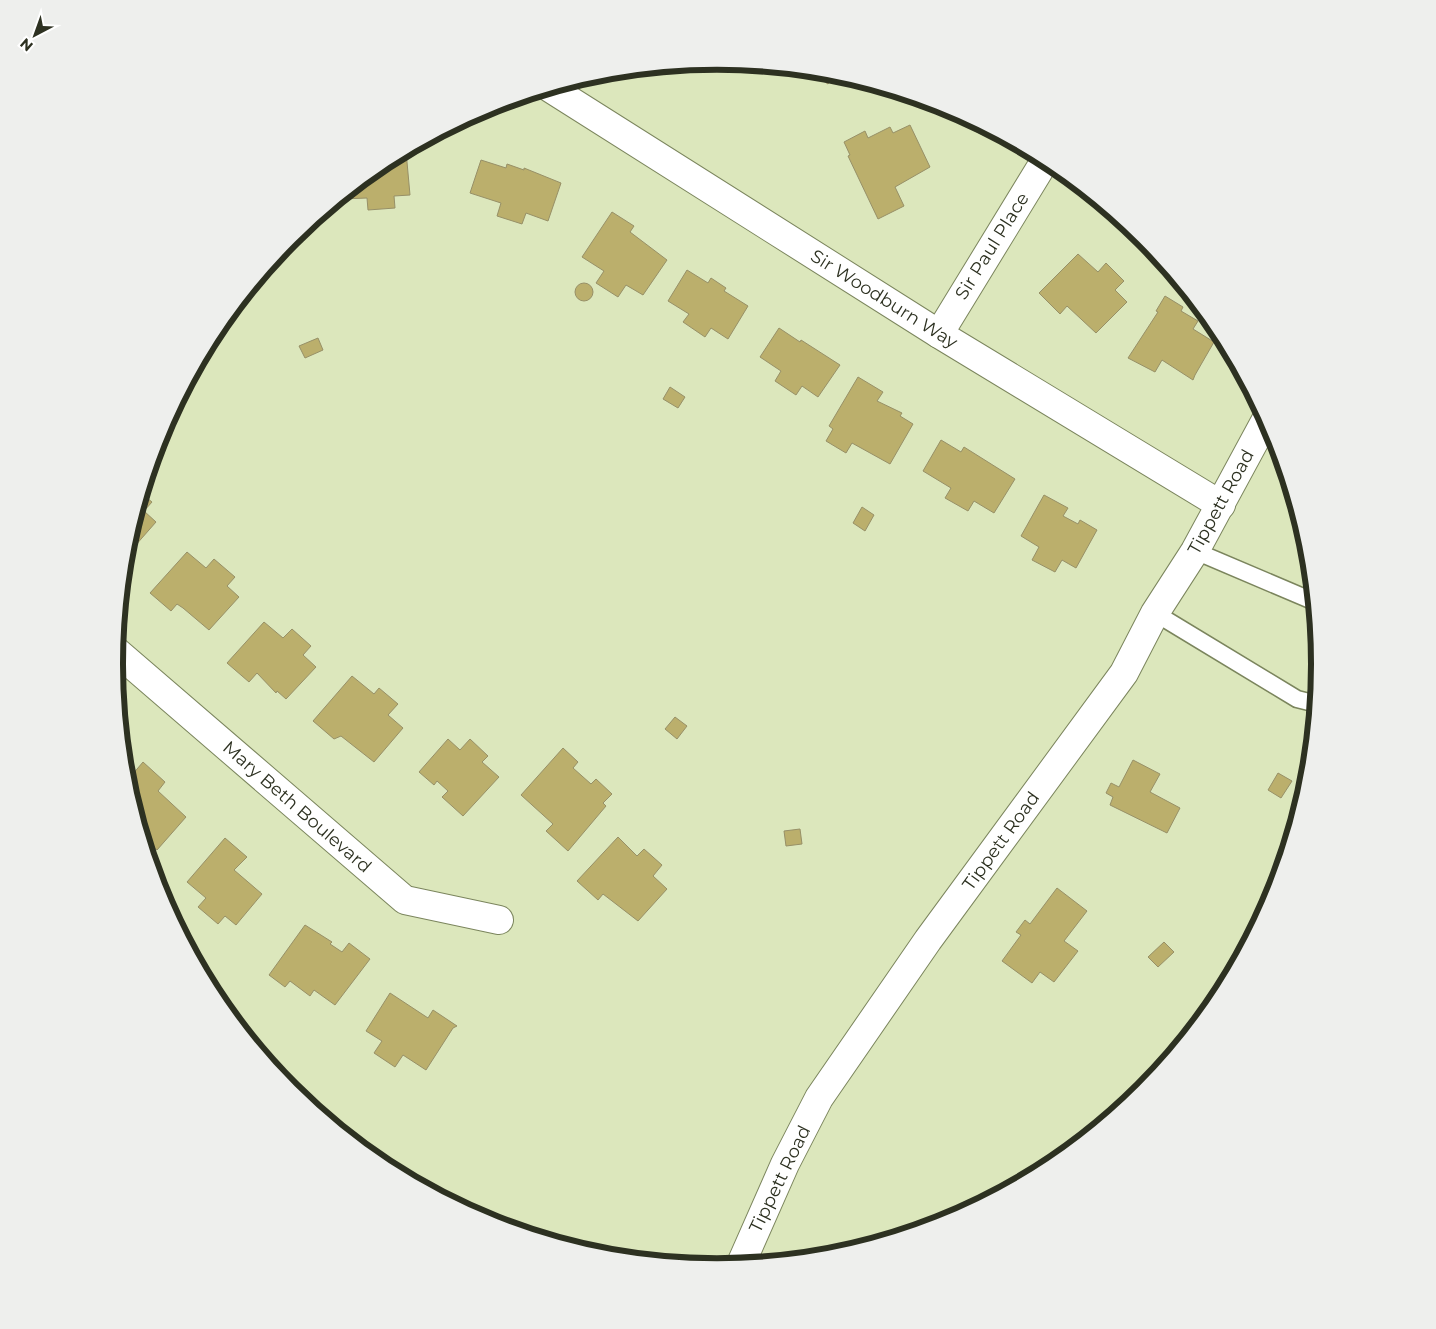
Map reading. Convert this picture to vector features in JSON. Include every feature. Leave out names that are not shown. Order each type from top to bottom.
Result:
[{"type":"street","name":"Sir Woodburn Way","points":[[557,92],[939,334],[1221,505]]},
{"type":"street","name":"Sir Paul Place","points":[[939,334],[1042,166]]},
{"type":"street","name":"Tippett Road","points":[[743,1258],[785,1164],[819,1098],[928,940],[1124,673],[1155,613],[1195,551],[1262,427]]},
{"type":"street","name":"Mary Beth Boulevard","points":[[123,657],[405,900],[499,920]]},
{"type":"lane","points":[[1195,551],[1308,599]]},
{"type":"lane","points":[[1155,613],[1297,698],[1311,702]]},
{"type":"building","points":[[820,79],[831,80],[828,84]]},
{"type":"building","points":[[910,125],[930,167],[895,187],[904,206],[878,219],[848,156],[850,155],[844,142],[865,131],[868,138],[890,127],[893,133]]},
{"type":"building","points":[[975,128],[982,132],[981,134],[973,130]]},
{"type":"building","points":[[407,159],[410,195],[394,196],[395,208],[368,210],[367,198],[349,199]]},
{"type":"building","points":[[481,160],[506,168],[507,164],[524,170],[524,168],[561,183],[548,221],[526,213],[522,224],[497,216],[501,203],[470,193]]},
{"type":"building","points":[[612,212],[634,226],[630,232],[667,260],[643,295],[626,285],[618,297],[596,283],[604,271],[582,257]]},
{"type":"building","points":[[1078,254],[1098,272],[1106,263],[1124,281],[1115,290],[1127,302],[1096,333],[1067,306],[1060,314],[1039,293]]},
{"type":"building","points":[[687,270],[708,283],[711,278],[726,288],[724,291],[748,306],[728,339],[711,328],[705,337],[683,322],[689,314],[668,301]]},
{"type":"building","points":[[584,283],[590,286],[593,292],[590,298],[584,301],[578,298],[575,292],[578,286]]},
{"type":"building","points":[[1165,296],[1183,307],[1181,311],[1198,321],[1193,329],[1214,342],[1193,380],[1162,360],[1155,372],[1128,358],[1158,312],[1156,311]]},
{"type":"building","points":[[779,328],[840,365],[818,397],[802,386],[796,395],[775,381],[781,371],[760,357]]},
{"type":"building","points":[[318,338],[323,350],[305,358],[299,346]]},
{"type":"building","points":[[858,377],[883,392],[877,401],[902,413],[900,416],[913,424],[890,464],[852,443],[846,453],[826,441],[833,429],[829,426]]},
{"type":"building","points":[[670,387],[685,397],[678,408],[663,399]]},
{"type":"building","points":[[941,440],[961,452],[964,447],[1015,479],[994,513],[974,501],[968,511],[945,498],[951,488],[923,471]]},
{"type":"building","points":[[1044,495],[1068,508],[1063,516],[1078,524],[1080,520],[1097,530],[1076,568],[1062,560],[1055,572],[1032,560],[1039,547],[1021,536]]},
{"type":"building","points":[[148,498],[152,502],[144,511]]},
{"type":"building","points":[[862,507],[874,515],[865,531],[853,523]]},
{"type":"building","points":[[144,511],[156,522],[136,545]]},
{"type":"building","points":[[187,552],[206,568],[214,559],[235,577],[227,586],[239,597],[209,630],[177,604],[171,611],[150,593]]},
{"type":"building","points":[[264,622],[283,638],[292,629],[311,646],[303,655],[316,667],[286,699],[277,691],[276,693],[257,673],[249,682],[227,663]]},
{"type":"building","points":[[352,676],[374,694],[379,688],[398,704],[388,715],[403,728],[374,762],[341,736],[334,739],[313,721]]},
{"type":"building","points":[[675,717],[687,726],[677,739],[665,729]]},
{"type":"building","points":[[448,739],[460,750],[470,739],[488,756],[482,762],[499,777],[463,816],[442,797],[448,791],[437,781],[434,785],[419,772]]},
{"type":"building","points":[[563,748],[578,762],[573,768],[591,784],[596,779],[612,794],[603,803],[606,806],[568,851],[546,831],[553,824],[521,795]]},
{"type":"building","points":[[1133,760],[1160,774],[1150,792],[1180,808],[1167,833],[1110,805],[1113,797],[1106,793],[1111,783],[1119,787]]},
{"type":"building","points":[[143,762],[165,782],[158,791],[186,817],[157,850],[152,846],[134,773]]},
{"type":"building","points":[[1278,773],[1292,781],[1281,798],[1268,790]]},
{"type":"building","points":[[800,829],[802,844],[786,846],[784,831]]},
{"type":"building","points":[[618,837],[637,856],[644,849],[662,865],[653,876],[667,889],[638,921],[603,894],[598,900],[577,881]]},
{"type":"building","points":[[225,838],[247,857],[234,870],[262,894],[236,925],[225,916],[218,924],[198,907],[206,898],[187,882]]},
{"type":"building","points":[[1057,888],[1087,911],[1064,941],[1078,951],[1054,982],[1040,972],[1032,983],[1002,961],[1021,935],[1016,932],[1025,920],[1030,924]]},
{"type":"building","points":[[305,925],[332,942],[330,944],[342,952],[349,943],[370,959],[335,1005],[314,990],[310,996],[290,981],[285,987],[269,975]]},
{"type":"building","points":[[1164,942],[1174,952],[1158,967],[1148,957]]},
{"type":"building","points":[[390,993],[428,1018],[433,1010],[457,1026],[453,1028],[426,1070],[403,1055],[395,1067],[374,1053],[382,1041],[366,1031]]}]
